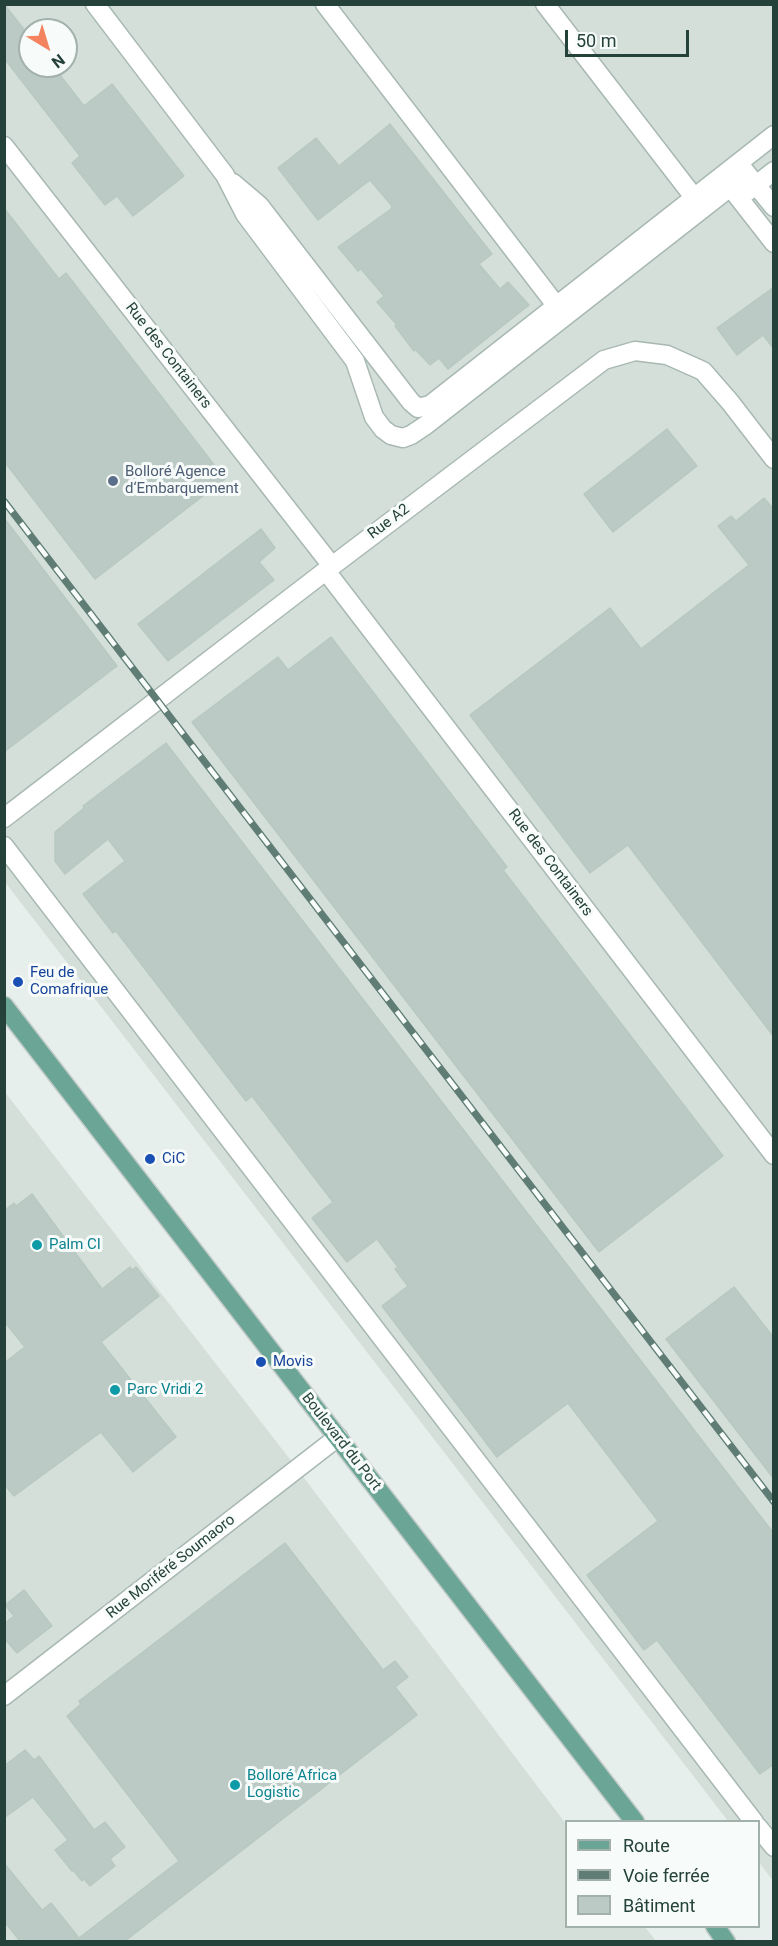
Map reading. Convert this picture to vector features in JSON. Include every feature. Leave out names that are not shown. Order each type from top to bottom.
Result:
[{"type":"main road","name":"Boulevard du Port","points":[[4,1006],[634,1820]]},
{"type":"main road","points":[[716,1928],[726,1941]]},
{"type":"street","points":[[95,4],[225,176],[245,214],[355,361],[374,417],[391,435],[403,438],[426,425],[560,311]]},
{"type":"street","points":[[325,4],[560,311]]},
{"type":"street","points":[[545,4],[698,203]]},
{"type":"street","points":[[225,176],[259,205],[411,402],[418,408],[430,405],[560,311],[698,203],[730,187],[747,174],[774,135]]},
{"type":"street","name":"Rue des Containers","points":[[4,146],[329,568],[774,1155]]},
{"type":"street","points":[[730,187],[747,174],[774,171]]},
{"type":"street","points":[[747,174],[774,207]]},
{"type":"street","points":[[730,187],[774,243]]},
{"type":"street","name":"Rue A2","points":[[4,818],[604,360],[634,351],[667,355],[703,371],[774,459]]},
{"type":"street","points":[[4,846],[753,1820]]},
{"type":"street","name":"Rue Moriféré Soumaoro","points":[[4,1696],[338,1437]]},
{"type":"street","points":[[760,1828],[774,1847]]},
{"type":"shaded area","points":[[5,5],[773,5],[773,1881],[760,1863],[760,1820],[727,1820],[5,882]]},
{"type":"shaded area","points":[[4,1091],[289,1458],[565,1823],[565,1928],[646,1928],[656,1941],[5,1941]]},
{"type":"building","points":[[4,4],[18,22],[18,76],[4,58]]},
{"type":"building","points":[[20,78],[62,78],[84,106],[112,84],[184,176],[133,216],[117,196],[105,205],[72,163],[80,156]]},
{"type":"building","points":[[390,124],[492,254],[479,264],[500,289],[508,282],[529,305],[448,369],[439,358],[430,365],[415,349],[414,351],[395,326],[397,325],[377,302],[384,296],[361,269],[358,271],[338,247],[392,206],[370,180],[318,220],[278,168],[316,138],[339,166]]},
{"type":"building","points":[[4,208],[59,279],[66,273],[225,479],[95,579],[4,461]]},
{"type":"building","points":[[774,287],[774,349],[763,335],[737,355],[717,328]]},
{"type":"building","points":[[667,429],[697,466],[613,532],[584,494]]},
{"type":"building","points":[[764,498],[774,510],[774,1037],[628,845],[590,873],[470,715],[610,608],[641,649],[749,565],[718,526],[731,516],[736,521]]},
{"type":"building","points":[[4,518],[117,666],[4,752]]},
{"type":"building","points":[[261,529],[275,548],[259,562],[274,580],[168,661],[138,624]]},
{"type":"building","points":[[331,637],[507,867],[503,870],[723,1156],[599,1252],[192,722],[278,657],[288,670]]},
{"type":"building","points":[[166,743],[774,1534],[774,1764],[760,1774],[657,1640],[644,1650],[587,1575],[658,1521],[568,1403],[497,1457],[382,1306],[408,1286],[395,1269],[398,1267],[377,1239],[347,1262],[312,1218],[333,1202],[252,1096],[246,1101],[116,931],[113,933],[83,894],[125,861],[108,839],[65,874],[55,861],[55,832],[84,808],[83,806]]},
{"type":"building","points":[[32,1194],[102,1289],[130,1267],[132,1270],[136,1267],[159,1296],[101,1342],[176,1437],[133,1472],[101,1432],[14,1496],[4,1484],[4,1363],[25,1347],[4,1321],[4,1211],[14,1203],[16,1206]]},
{"type":"building","points":[[734,1287],[774,1338],[774,1479],[666,1339]]},
{"type":"building","name":"Bolloré Africa Logistic","points":[[285,1543],[383,1670],[395,1661],[408,1677],[395,1687],[417,1715],[125,1941],[20,1941],[4,1921],[4,1863],[42,1910],[51,1903],[79,1938],[179,1861],[67,1716],[81,1704],[79,1701]]},
{"type":"building","points":[[24,1590],[52,1626],[17,1653],[4,1638],[4,1624],[14,1616],[5,1605]]},
{"type":"building","points":[[25,1750],[34,1760],[39,1756],[94,1830],[105,1822],[125,1847],[110,1859],[115,1866],[90,1886],[72,1871],[55,1850],[68,1840],[33,1797],[4,1818],[4,1766]]},
{"type":"railway","points":[[4,501],[774,1502]]},
{"type":"place","name":"Bolloré Agence d‘Embarquement","points":[[113,481]]},
{"type":"place","name":"Feu de Comafrique","points":[[18,982]]},
{"type":"place","name":"CiC","points":[[150,1159]]},
{"type":"place","name":"Palm CI","points":[[37,1245]]},
{"type":"place","name":"Movis","points":[[261,1362]]},
{"type":"place","name":"Parc Vridi 2","points":[[115,1390]]},
{"type":"place","name":"Bolloré Africa Logistic","points":[[235,1785]]}]
